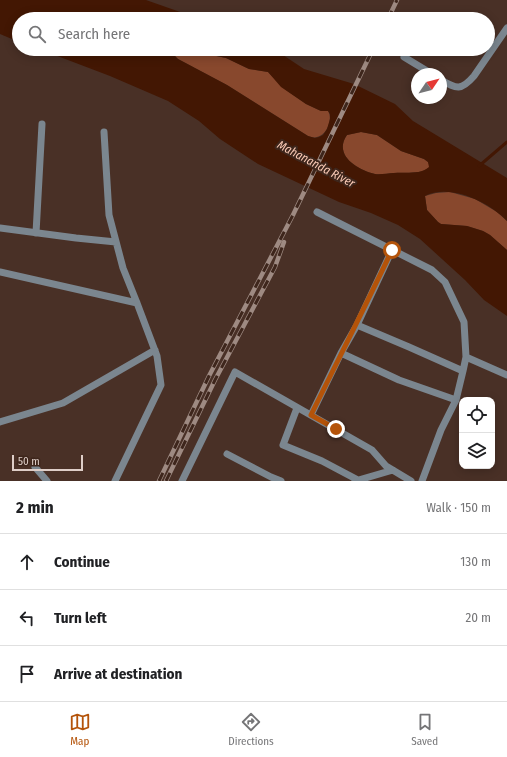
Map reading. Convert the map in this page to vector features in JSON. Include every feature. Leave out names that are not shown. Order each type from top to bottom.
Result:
[{"type":"street","points":[[495,45],[507,28]]},
{"type":"street","points":[[447,83],[456,88],[462,87],[468,83],[488,56]]},
{"type":"street","points":[[404,57],[422,68]]},
{"type":"street","points":[[36,233],[42,124]]},
{"type":"street","points":[[104,132],[109,215],[123,268],[138,303],[155,350],[161,385],[115,481]]},
{"type":"street","points":[[317,212],[432,270],[445,282],[464,322],[466,356],[456,400],[441,430],[422,481]]},
{"type":"street","points":[[0,228],[116,242]]},
{"type":"street","points":[[311,415],[341,353],[357,326],[392,250]]},
{"type":"street","points":[[0,272],[138,303]]},
{"type":"street","points":[[357,326],[409,346],[463,371]]},
{"type":"street","points":[[0,422],[63,403],[155,350]]},
{"type":"street","points":[[341,353],[399,380],[456,400]]},
{"type":"street","points":[[466,356],[507,375]]},
{"type":"street","points":[[182,481],[235,372],[372,450],[386,466],[411,481]]},
{"type":"street","points":[[297,408],[283,445],[322,461],[356,480],[393,470]]},
{"type":"street","points":[[228,454],[281,481]]},
{"type":"street","points":[[35,467],[47,481]]},
{"type":"shaded area","points":[[175,56],[216,56],[226,58],[249,69],[268,72],[286,90],[306,104],[321,111],[328,111],[330,118],[328,126],[321,136],[308,136],[227,85]]},
{"type":"shaded area","points":[[361,132],[377,135],[401,151],[424,159],[428,162],[430,167],[426,170],[412,173],[380,174],[375,174],[361,169],[345,155],[343,142],[347,135]]},
{"type":"shaded area","points":[[450,192],[475,199],[497,212],[507,221],[507,250],[490,235],[483,231],[467,226],[441,224],[438,222],[427,210],[425,196],[436,193]]},
{"type":"water","points":[[0,0],[146,0],[180,12],[12,12],[12,39],[0,34]]},
{"type":"water","name":"Mahananda River","points":[[57,56],[175,56],[227,85],[308,136],[315,138],[323,135],[327,129],[330,119],[330,114],[328,111],[321,111],[306,104],[281,87],[268,72],[249,69],[226,58],[216,56],[284,56],[304,69],[354,84],[395,104],[413,121],[507,178],[507,221],[490,207],[469,196],[446,192],[425,196],[427,210],[441,224],[467,226],[483,231],[490,235],[507,250],[507,316],[484,300],[465,280],[420,239],[398,225],[371,213],[339,202],[258,164],[220,139],[199,121],[168,101],[110,76]],"holes":[[[361,132],[377,135],[401,151],[424,159],[428,162],[429,167],[425,170],[412,173],[375,174],[368,172],[361,169],[349,160],[345,155],[343,142],[347,135]]]},
{"type":"waterway","points":[[479,166],[507,142]]},
{"type":"railway","points":[[391,12],[397,0]]},
{"type":"railway","points":[[159,481],[209,376],[293,215],[370,56]]},
{"type":"railway","points":[[166,481],[215,380],[275,267],[284,242]]},
{"type":"route","points":[[336,429],[311,415],[341,353],[357,326],[392,250]]}]
